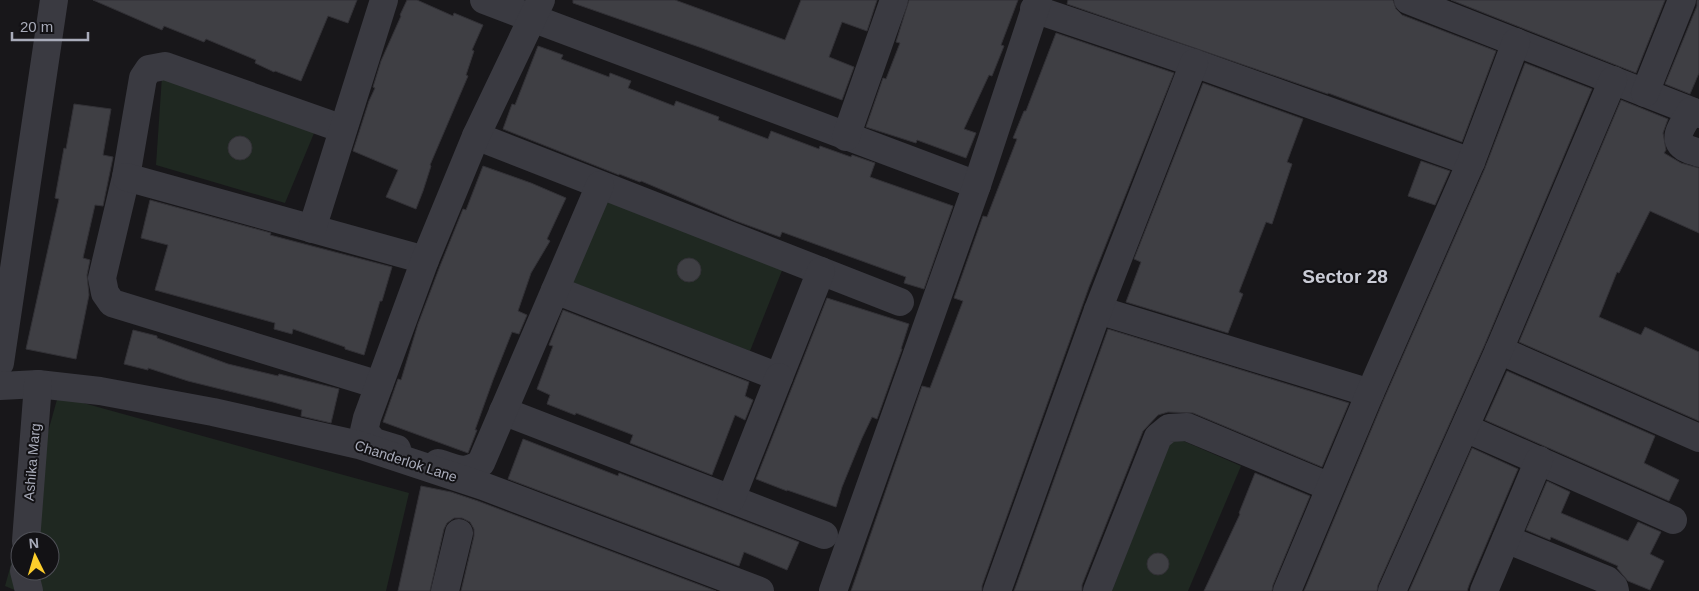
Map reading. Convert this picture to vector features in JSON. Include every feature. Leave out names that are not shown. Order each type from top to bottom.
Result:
[{"type":"street","points":[[0,363],[54,0]]},
{"type":"street","points":[[312,229],[384,0]]},
{"type":"street","points":[[484,0],[537,10],[846,137],[977,185]]},
{"type":"street","points":[[846,137],[894,0]]},
{"type":"street","points":[[1408,0],[1695,112],[1678,133],[1679,141],[1683,147],[1699,153]]},
{"type":"street","points":[[1645,93],[1682,0]]},
{"type":"street","points":[[833,591],[977,185],[1036,5],[1471,162]]},
{"type":"street","points":[[537,10],[476,136],[425,260],[364,431],[374,442],[463,471],[473,469],[481,463],[600,185]]},
{"type":"street","points":[[1287,591],[1370,393],[1471,162],[1516,42]]},
{"type":"street","points":[[997,591],[1098,310],[1194,63]]},
{"type":"street","points":[[343,129],[165,66],[150,69],[143,78],[126,177],[102,278],[105,293],[112,303],[379,385]]},
{"type":"street","points":[[1392,591],[1499,350],[1613,80]]},
{"type":"street","points":[[476,136],[900,302]]},
{"type":"street","points":[[126,177],[425,260]]},
{"type":"street","points":[[731,499],[820,271]]},
{"type":"street","points":[[555,290],[779,377]]},
{"type":"street","points":[[1098,310],[1370,393]]},
{"type":"street","points":[[1499,350],[1699,438]]},
{"type":"street","name":"Chanderlok Lane","points":[[0,386],[38,384],[100,391],[213,412],[359,445],[483,486],[760,591]]},
{"type":"street","name":"Ashika Marg","points":[[27,531],[38,384]]},
{"type":"street","points":[[504,411],[824,535]]},
{"type":"street","points":[[1097,591],[1158,438],[1169,428],[1187,427],[1330,487]]},
{"type":"street","points":[[1464,428],[1673,520]]},
{"type":"street","points":[[1484,591],[1538,460]]},
{"type":"street","points":[[445,591],[459,533]]},
{"type":"street","points":[[1506,539],[1607,580],[1614,587],[1614,591]]},
{"type":"shaded area","points":[[162,76],[317,126],[285,203],[156,165]]},
{"type":"shaded area","points":[[601,198],[783,268],[750,351],[567,280]]},
{"type":"shaded area","points":[[58,396],[409,493],[386,591],[17,591],[5,586],[10,568],[10,581],[60,581],[60,531],[20,531]]},
{"type":"shaded area","points":[[1172,436],[1241,466],[1188,591],[1112,591]]},
{"type":"building","points":[[93,0],[357,0],[348,23],[328,16],[301,81],[274,72],[255,63],[256,60],[206,39],[204,42],[164,26],[162,30]]},
{"type":"building","points":[[407,0],[417,0],[453,16],[454,13],[483,25],[472,50],[474,51],[466,75],[468,76],[430,165],[416,209],[386,197],[398,170],[353,151],[375,88],[373,87],[381,61]]},
{"type":"building","points":[[573,0],[675,0],[785,40],[801,0],[877,0],[867,31],[842,22],[829,57],[854,67],[842,100],[573,3]]},
{"type":"building","points":[[909,0],[1018,0],[1001,45],[1004,46],[992,76],[989,75],[964,129],[976,133],[966,158],[917,140],[916,143],[866,127],[883,78],[886,79],[900,43],[896,42]]},
{"type":"building","points":[[1068,0],[1393,0],[1396,9],[1402,15],[1496,51],[1462,142],[1328,93],[1067,4]]},
{"type":"building","points":[[1451,0],[1665,0],[1636,73]]},
{"type":"building","points":[[1697,0],[1699,0],[1699,73],[1690,94],[1665,84],[1697,6]]},
{"type":"building","points":[[1056,33],[1174,73],[1089,287],[982,586],[982,591],[851,591],[922,386],[930,388],[963,301],[954,298],[983,216],[987,217],[1017,139],[1013,138],[1024,111],[1026,111]]},
{"type":"building","points":[[538,46],[563,55],[561,59],[609,77],[610,73],[631,81],[628,88],[674,106],[676,101],[719,117],[718,120],[768,139],[771,131],[819,149],[820,146],[875,163],[870,177],[953,206],[924,289],[904,283],[906,277],[782,232],[780,237],[736,221],[641,181],[619,175],[503,129],[512,104],[515,105]]},
{"type":"building","points":[[1525,63],[1592,89],[1485,344],[1377,591],[1304,591],[1384,399],[1485,168]]},
{"type":"building","points":[[1203,83],[1303,119],[1287,162],[1292,164],[1272,224],[1266,222],[1239,292],[1243,294],[1228,333],[1126,302],[1141,262],[1134,259]]},
{"type":"building","points":[[1621,100],[1668,119],[1663,133],[1666,150],[1664,153],[1681,163],[1699,168],[1699,233],[1650,211],[1619,273],[1617,272],[1599,317],[1641,335],[1645,327],[1699,352],[1699,421],[1519,342]]},
{"type":"building","points":[[74,104],[111,109],[103,155],[113,157],[103,206],[95,205],[83,258],[90,260],[87,275],[89,295],[76,359],[26,349],[59,199],[55,198]]},
{"type":"building","points":[[240,136],[248,140],[252,148],[248,156],[240,160],[232,156],[228,148],[232,140]]},
{"type":"building","points":[[1421,161],[1450,171],[1435,205],[1408,196]]},
{"type":"building","points":[[483,166],[566,198],[547,239],[550,241],[531,273],[518,311],[527,315],[519,334],[512,332],[468,453],[383,422],[398,379],[401,380],[418,324],[440,266],[463,209],[466,210]]},
{"type":"building","points":[[150,200],[271,233],[270,235],[392,267],[364,355],[293,329],[292,334],[274,329],[275,323],[155,290],[168,245],[141,238]]},
{"type":"building","points":[[689,258],[698,261],[701,270],[698,279],[689,282],[680,279],[677,270],[680,261]]},
{"type":"building","points":[[827,298],[909,324],[877,419],[872,417],[862,438],[836,507],[756,479]]},
{"type":"building","points":[[563,310],[749,382],[745,396],[753,400],[745,420],[735,415],[712,475],[630,443],[633,435],[547,404],[550,395],[537,389],[553,346],[549,345]]},
{"type":"building","points":[[1108,329],[1349,403],[1322,467],[1193,413],[1168,412],[1158,415],[1143,431],[1082,585],[1082,591],[1014,591]]},
{"type":"building","points":[[133,330],[157,336],[157,338],[228,364],[339,389],[331,423],[301,416],[302,410],[188,381],[148,368],[148,370],[124,364]]},
{"type":"building","points":[[1507,371],[1655,436],[1644,463],[1679,480],[1669,501],[1485,420]]},
{"type":"building","points":[[523,439],[618,476],[619,473],[799,542],[787,570],[744,552],[739,566],[508,479]]},
{"type":"building","points":[[1472,448],[1518,469],[1467,591],[1409,591]]},
{"type":"building","points":[[1255,473],[1310,496],[1272,591],[1204,591],[1240,514]]},
{"type":"building","points":[[1547,481],[1570,492],[1561,513],[1628,541],[1638,522],[1661,532],[1650,554],[1664,561],[1650,590],[1628,581],[1617,568],[1618,566],[1551,537],[1550,540],[1526,530]]},
{"type":"building","points":[[421,486],[451,492],[478,501],[716,591],[461,591],[474,529],[470,522],[462,518],[454,518],[447,523],[444,529],[430,591],[398,591]]},
{"type":"building","points":[[1158,553],[1166,556],[1169,564],[1166,572],[1158,575],[1150,572],[1147,564],[1150,556]]},
{"type":"district","name":"Sector 28","points":[[1345,276]]}]
